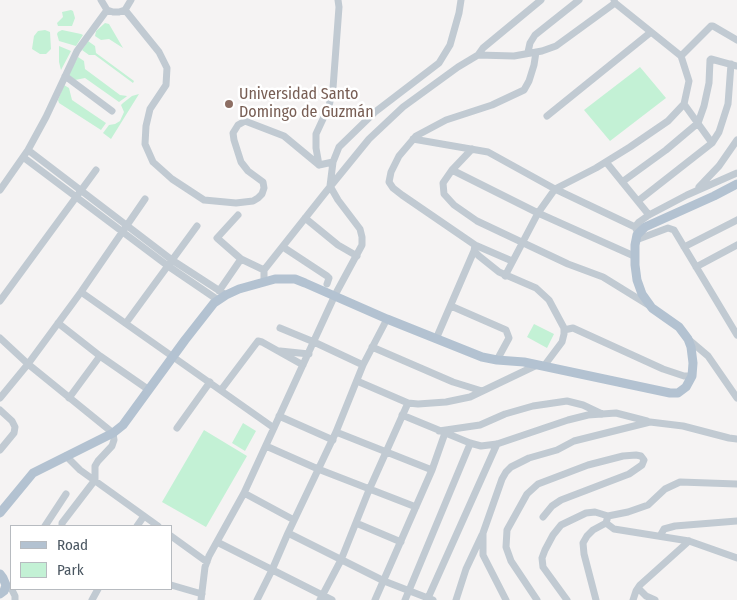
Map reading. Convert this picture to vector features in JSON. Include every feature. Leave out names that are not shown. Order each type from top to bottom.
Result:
[{"type":"main road","points":[[0,513],[33,473],[113,433],[128,418],[221,295],[264,281],[286,278],[295,279],[467,352],[497,360],[524,362],[670,393],[682,391],[692,376],[693,355],[688,339],[679,327],[652,308],[645,300],[639,288],[634,256],[636,233],[737,184]]},
{"type":"main road","points":[[0,574],[4,578],[3,590]]},
{"type":"street","points":[[101,0],[107,10],[112,12],[125,10],[130,5],[131,0]]},
{"type":"street","points":[[319,165],[316,134],[329,106],[333,88],[338,0]]},
{"type":"street","points":[[172,585],[201,597],[207,562],[244,493],[335,295],[362,245],[360,229],[330,186],[333,162],[340,147],[368,119],[439,63],[450,45],[459,13],[460,0]]},
{"type":"street","points":[[264,281],[264,270],[369,139],[403,107],[458,67],[478,55],[483,48],[541,0]]},
{"type":"street","points":[[357,381],[408,402],[418,404],[459,400],[541,366],[562,342],[564,330],[544,294],[532,286],[505,276],[475,248],[402,195],[389,182],[395,164],[413,139],[446,120],[492,105],[524,90],[534,65],[530,43],[535,34],[579,0]]},
{"type":"street","points":[[478,55],[514,56],[556,46],[615,2],[681,56],[689,81],[684,104],[668,121],[606,162],[555,189],[538,213],[505,276]]},
{"type":"street","points":[[0,190],[28,150],[77,51],[107,10]]},
{"type":"street","points":[[125,10],[160,52],[168,68],[166,85],[150,109],[146,126],[145,144],[153,162],[172,179],[204,200],[236,203],[253,201],[258,198],[264,188],[263,182],[248,172],[241,162],[234,140],[233,134],[238,125],[245,121],[284,136],[319,165]]},
{"type":"street","points":[[681,56],[711,26],[737,40]]},
{"type":"street","points":[[547,116],[651,32]]},
{"type":"street","points":[[622,182],[666,150],[698,123],[704,106],[710,60],[734,65],[728,104],[719,132],[712,143],[638,201]]},
{"type":"street","points":[[65,76],[112,112]]},
{"type":"street","points":[[684,104],[712,143]]},
{"type":"street","points":[[413,139],[488,152],[500,157],[636,233],[671,228],[674,230],[737,335]]},
{"type":"street","points":[[695,191],[720,166],[737,140]]},
{"type":"street","points":[[472,149],[443,182],[444,194],[454,205],[477,221],[603,277],[652,308]]},
{"type":"street","points":[[28,150],[81,191],[124,229]]},
{"type":"street","points":[[23,157],[76,198],[124,229],[170,263],[221,295],[241,260]]},
{"type":"street","points":[[319,165],[333,162]]},
{"type":"street","points":[[606,162],[649,215]]},
{"type":"street","points":[[0,301],[96,170]]},
{"type":"street","points":[[452,170],[538,213],[634,256]]},
{"type":"street","points":[[636,233],[639,222],[649,215],[737,172]]},
{"type":"street","points":[[0,398],[28,364],[81,292],[144,199]]},
{"type":"street","points":[[238,215],[217,238],[241,260],[264,270]]},
{"type":"street","points":[[305,218],[338,245],[356,256]]},
{"type":"street","points":[[684,247],[737,220]]},
{"type":"street","points":[[126,323],[197,226]]},
{"type":"street","points":[[696,267],[737,245]]},
{"type":"street","points":[[283,247],[327,276],[329,281],[327,284]]},
{"type":"street","points":[[475,248],[512,261]]},
{"type":"street","points":[[436,339],[475,248]]},
{"type":"street","points":[[81,292],[274,428]]},
{"type":"street","points":[[451,306],[506,330],[509,338],[497,360]]},
{"type":"street","points":[[256,600],[333,440],[363,365],[387,319]]},
{"type":"street","points":[[58,323],[100,356],[149,390]]},
{"type":"street","points":[[280,328],[363,365]]},
{"type":"street","points":[[564,330],[573,328],[663,370],[692,376]]},
{"type":"street","points":[[0,338],[28,364],[113,433],[114,440],[112,446],[95,466],[95,480],[62,525]]},
{"type":"street","points":[[688,339],[708,356],[737,398]]},
{"type":"street","points":[[221,390],[258,341],[303,365]]},
{"type":"street","points":[[372,347],[453,382],[482,391]]},
{"type":"street","points":[[278,351],[309,354]]},
{"type":"street","points":[[69,398],[100,356]]},
{"type":"street","points":[[177,428],[210,382]]},
{"type":"street","points":[[442,432],[480,425],[505,414],[533,406],[567,401],[583,405],[602,414]]},
{"type":"street","points":[[321,598],[341,560],[369,490],[408,402]]},
{"type":"street","points":[[0,410],[12,421],[15,427],[14,433],[0,450]]},
{"type":"street","points":[[402,415],[470,444],[481,446],[497,444],[588,415],[616,413],[650,422],[683,426],[737,439]]},
{"type":"street","points":[[279,416],[333,440]]},
{"type":"street","points":[[456,600],[466,569],[483,533],[502,479],[511,467],[529,458],[557,450],[574,441],[650,422]]},
{"type":"street","points":[[336,432],[432,470]]},
{"type":"street","points":[[375,600],[432,470],[442,432]]},
{"type":"street","points":[[404,600],[470,444]]},
{"type":"street","points":[[288,533],[384,581],[430,599],[497,444]]},
{"type":"street","points":[[266,446],[369,490],[416,507]]},
{"type":"street","points":[[537,600],[511,561],[506,547],[507,530],[527,494],[538,484],[588,464],[636,455],[641,456],[644,460],[642,465],[629,474],[561,500],[552,506],[543,517]]},
{"type":"street","points":[[66,456],[80,470],[157,525]]},
{"type":"street","points":[[596,600],[583,543],[586,536],[593,530],[607,519],[648,504],[665,489],[680,482],[737,484]]},
{"type":"street","points":[[244,493],[294,520]]},
{"type":"street","points":[[46,525],[66,494]]},
{"type":"street","points":[[567,600],[543,567],[542,558],[553,535],[561,525],[586,513],[595,512],[607,519],[614,529],[689,541],[736,557]]},
{"type":"street","points":[[139,525],[144,516]]},
{"type":"street","points":[[660,536],[664,529],[675,526],[737,521]]},
{"type":"street","points":[[356,523],[401,542]]},
{"type":"street","points":[[483,533],[484,555],[506,600]]},
{"type":"street","points":[[172,537],[207,562]]},
{"type":"street","points":[[632,600],[638,588],[689,541]]},
{"type":"street","points":[[217,542],[321,598],[332,600]]},
{"type":"street","points":[[638,588],[646,596],[655,600]]},
{"type":"street","points":[[3,590],[12,590],[15,600]]},
{"type":"green space","points":[[71,10],[75,18],[72,26],[58,26],[57,23],[63,17],[62,12]]},
{"type":"green space","points":[[105,23],[109,24],[123,48],[109,39],[101,40],[95,36],[96,31]]},
{"type":"green space","points":[[45,30],[50,32],[51,49],[46,54],[40,54],[32,49],[34,36],[38,31]]},
{"type":"green space","points":[[62,30],[83,35],[76,46],[59,41],[57,34]]},
{"type":"green space","points":[[88,41],[95,46],[96,53],[134,81],[133,83],[95,55],[89,55],[82,50]]},
{"type":"green space","points":[[59,46],[71,51],[61,70],[59,62]]},
{"type":"green space","points":[[78,57],[84,61],[85,69],[120,95],[127,96],[119,102],[85,78],[75,80],[68,75]]},
{"type":"green space","points":[[640,67],[666,98],[610,141],[584,110]]},
{"type":"green space","points":[[64,85],[69,88],[72,100],[106,123],[101,130],[59,103],[58,100]]},
{"type":"green space","points":[[139,94],[111,139],[103,133],[109,125],[120,121],[124,112],[121,105],[132,96]]},
{"type":"green space","points":[[534,324],[554,334],[547,348],[527,337]]},
{"type":"green space","points":[[243,423],[256,431],[245,451],[232,443]]},
{"type":"green space","points":[[204,430],[247,456],[206,527],[162,502]]},
{"type":"place","name":"Universidad Santo Domingo de Guzmán","points":[[229,104]]}]
